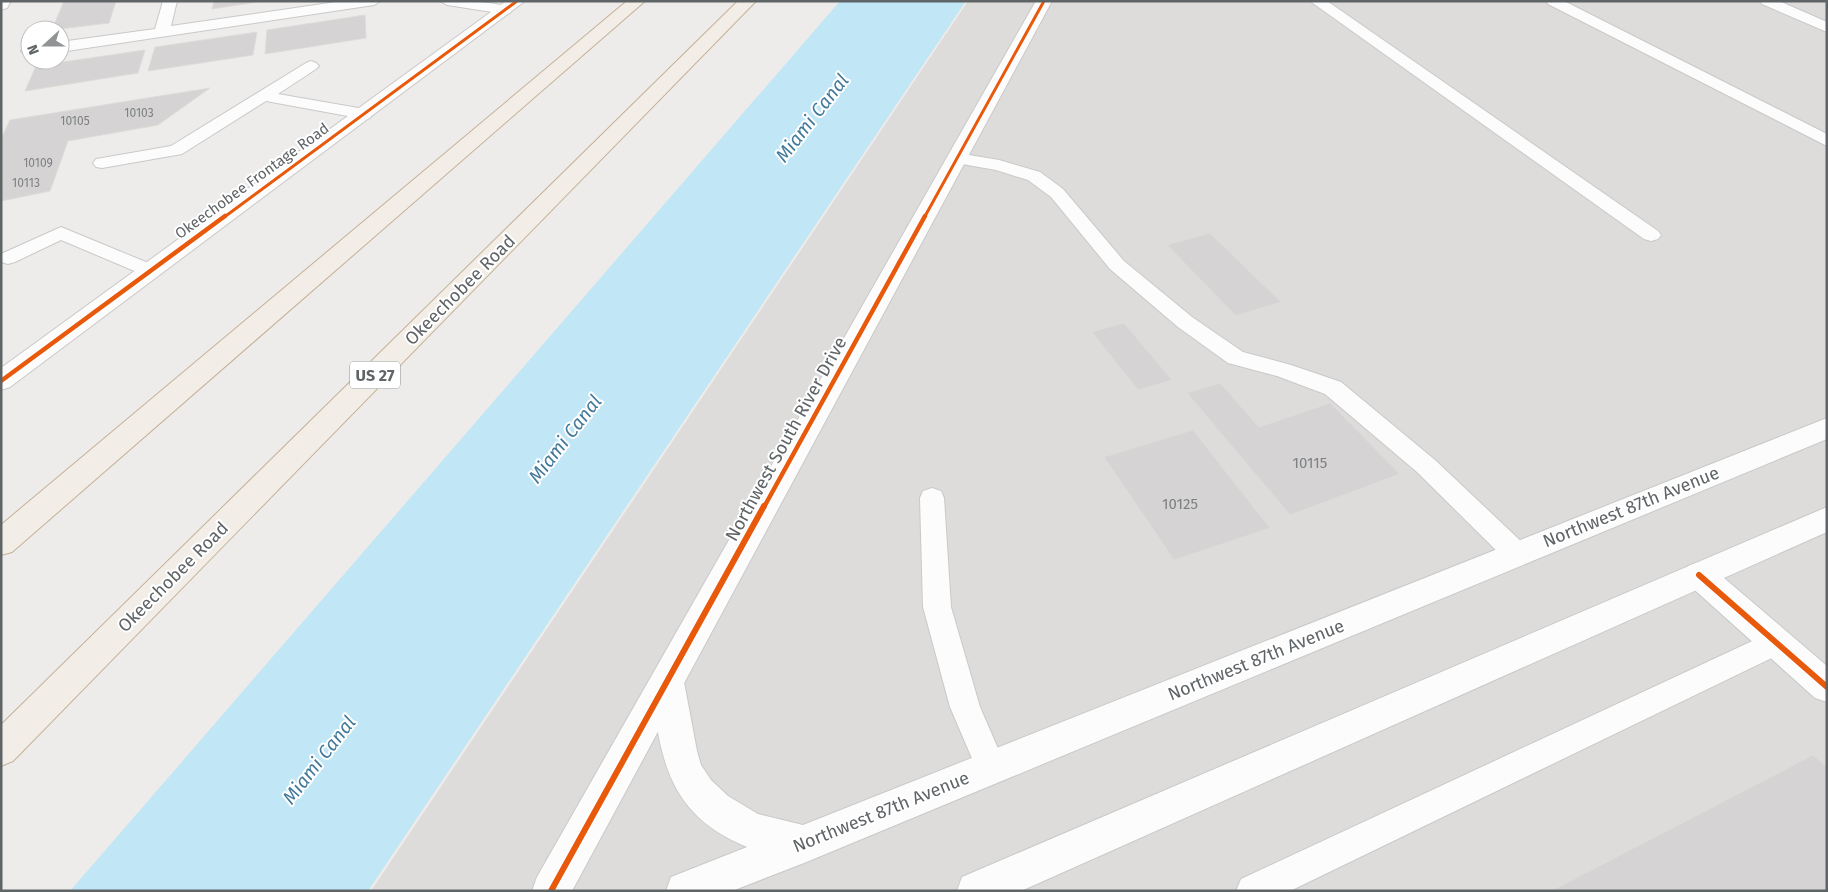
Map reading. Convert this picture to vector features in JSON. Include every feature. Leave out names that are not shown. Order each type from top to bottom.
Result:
[{"type":"highway","points":[[1,543],[637,1]]},
{"type":"highway","name":"Okeechobee Road","points":[[1,749],[748,1]]},
{"type":"street","points":[[1,5],[3,1]]},
{"type":"street","name":"Northwest South River Drive","points":[[551,891],[1044,1]]},
{"type":"street","name":"Okeechobee Frontage Road","points":[[1,381],[511,6]]},
{"type":"street","name":"Northwest 87th Avenue","points":[[685,891],[1827,428]]},
{"type":"street","points":[[976,891],[1827,519]]},
{"type":"street","points":[[1699,575],[1827,687]]},
{"type":"street","points":[[667,682],[676,733],[686,773],[696,790],[720,813],[756,832],[804,844]]},
{"type":"lane","points":[[162,31],[170,1]]},
{"type":"lane","points":[[70,45],[374,1]]},
{"type":"lane","points":[[447,1],[511,6]]},
{"type":"lane","points":[[1318,1],[1650,235]]},
{"type":"lane","points":[[1553,1],[1827,141]]},
{"type":"lane","points":[[1767,1],[1827,28]]},
{"type":"lane","points":[[102,163],[176,150],[311,66]]},
{"type":"lane","points":[[263,96],[364,114]]},
{"type":"lane","points":[[957,158],[999,165],[1034,176],[1057,193],[1116,265],[1185,322],[1236,358],[1283,370],[1333,388],[1426,466],[1517,554]]},
{"type":"lane","points":[[8,258],[61,233],[150,271]]},
{"type":"lane","points":[[932,498],[937,607],[964,707],[991,767]]},
{"type":"lane","points":[[1254,891],[1776,642]]},
{"type":"shaded area","points":[[968,1],[1827,1],[1827,891],[371,891]]},
{"type":"water","name":"Miami Canal","points":[[840,1],[966,1],[368,891],[70,891]]},
{"type":"building","points":[[64,1],[116,1],[109,23],[70,28],[70,20],[56,20]]},
{"type":"building","points":[[214,1],[264,1],[212,9]]},
{"type":"building","points":[[365,15],[366,38],[265,54],[267,30]]},
{"type":"building","points":[[257,32],[253,55],[148,71],[155,47]]},
{"type":"building","points":[[145,50],[138,73],[25,91],[34,70],[70,70],[70,61]]},
{"type":"building","points":[[210,88],[158,125],[68,141],[50,191],[1,201],[1,139],[10,120]]},
{"type":"building","points":[[1210,233],[1281,302],[1236,316],[1167,245]]},
{"type":"building","points":[[1124,323],[1172,380],[1138,390],[1092,332]]},
{"type":"building","points":[[1220,383],[1259,427],[1330,403],[1400,474],[1290,515],[1187,393]]},
{"type":"building","points":[[1193,430],[1270,528],[1174,560],[1104,457]]},
{"type":"building","points":[[1813,755],[1827,767],[1827,891],[1551,891]]},
{"type":"cycle path","points":[[1,381],[517,1]]},
{"type":"cycle path","points":[[551,891],[1044,1]]},
{"type":"cycle path","points":[[1699,575],[1827,687]]}]
